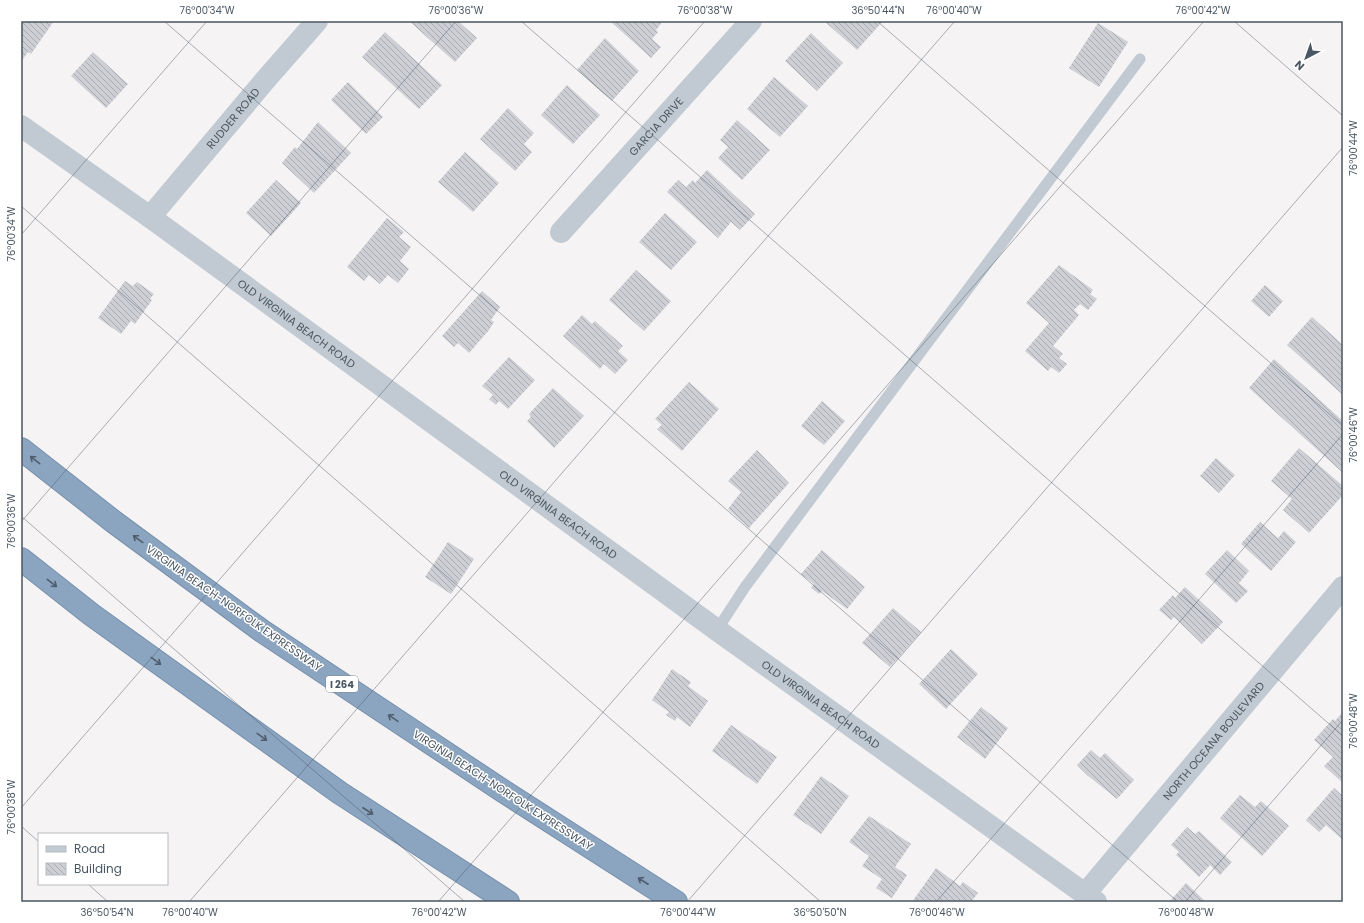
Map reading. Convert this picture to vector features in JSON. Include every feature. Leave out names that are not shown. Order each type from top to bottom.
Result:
[{"type":"highway","name":"VIRGINIA BEACH-NORFOLK EXPRESSWAY","points":[[21,449],[114,522],[262,631],[503,792],[676,902]]},
{"type":"highway","points":[[21,559],[92,615],[340,793],[508,902]]},
{"type":"street","name":"RUDDER ROAD","points":[[150,217],[317,21]]},
{"type":"street","name":"GARCIA DRIVE","points":[[561,232],[751,21]]},
{"type":"street","name":"OLD VIRGINIA BEACH ROAD","points":[[21,126],[150,217],[717,630],[1090,898]]},
{"type":"street","name":"NORTH OCEANA BOULEVARD","points":[[1090,898],[1341,594]]},
{"type":"lane","points":[[717,630],[750,581],[1140,59]]},
{"type":"building","points":[[21,21],[54,21],[31,54],[28,52],[23,59],[21,58]]},
{"type":"building","points":[[409,21],[458,21],[477,38],[455,62]]},
{"type":"building","points":[[610,21],[663,21],[656,30],[658,32],[652,39],[661,47],[651,58]]},
{"type":"building","points":[[824,21],[883,21],[857,50]]},
{"type":"building","points":[[1098,23],[1128,42],[1099,87],[1069,68]]},
{"type":"building","points":[[385,32],[442,85],[419,109],[362,57]]},
{"type":"building","points":[[811,33],[843,63],[817,91],[785,61]]},
{"type":"building","points":[[605,38],[639,71],[612,101],[577,70]]},
{"type":"building","points":[[93,52],[128,84],[106,108],[71,76]]},
{"type":"building","points":[[774,77],[808,106],[780,137],[747,109]]},
{"type":"building","points":[[348,82],[383,117],[366,134],[331,100]]},
{"type":"building","points":[[567,85],[600,115],[573,144],[541,115]]},
{"type":"building","points":[[508,108],[534,133],[524,144],[532,152],[515,171],[480,139]]},
{"type":"building","points":[[737,120],[770,150],[742,180],[718,158],[728,147],[720,140]]},
{"type":"building","points":[[318,122],[351,153],[314,193],[282,163],[295,147],[297,149]]},
{"type":"building","points":[[465,152],[499,183],[473,212],[438,182]]},
{"type":"building","points":[[707,170],[755,214],[740,230],[731,222],[718,238],[667,192],[678,180],[686,187],[693,180],[695,183]]},
{"type":"building","points":[[276,180],[301,203],[271,236],[246,213]]},
{"type":"building","points":[[665,213],[697,242],[671,270],[639,242]]},
{"type":"building","points":[[387,218],[404,232],[399,237],[411,247],[400,261],[409,269],[398,283],[388,275],[380,284],[369,275],[364,281],[347,267]]},
{"type":"building","points":[[1059,265],[1093,290],[1090,294],[1097,299],[1088,310],[1080,304],[1074,310],[1079,315],[1053,346],[1063,354],[1059,358],[1067,364],[1059,373],[1051,367],[1048,371],[1025,351],[1049,323],[1026,303]]},
{"type":"building","points":[[636,270],[671,301],[644,331],[609,300]]},
{"type":"building","points":[[125,281],[133,286],[137,282],[154,294],[150,299],[152,300],[135,324],[131,321],[121,334],[98,318]]},
{"type":"building","points":[[1265,285],[1283,301],[1269,317],[1251,301]]},
{"type":"building","points":[[482,291],[500,307],[491,320],[494,322],[489,330],[469,353],[458,343],[454,347],[442,336]]},
{"type":"building","points":[[582,315],[592,324],[595,321],[623,346],[618,351],[628,360],[615,374],[604,364],[600,369],[563,336]]},
{"type":"building","points":[[1312,317],[1343,345],[1343,395],[1287,345]]},
{"type":"building","points":[[509,357],[535,380],[508,409],[499,401],[496,405],[489,399],[493,395],[482,386]]},
{"type":"building","points":[[1274,359],[1343,421],[1343,473],[1249,388]]},
{"type":"building","points":[[689,382],[719,409],[682,451],[657,429],[662,425],[655,419]]},
{"type":"building","points":[[553,388],[584,416],[554,448],[527,421],[531,417],[529,414]]},
{"type":"building","points":[[822,401],[845,421],[824,445],[801,426]]},
{"type":"building","points":[[1299,448],[1343,486],[1343,495],[1309,533],[1283,510],[1292,499],[1271,481]]},
{"type":"building","points":[[757,450],[789,483],[749,528],[728,509],[741,492],[728,481]]},
{"type":"building","points":[[1216,458],[1235,475],[1219,493],[1200,476]]},
{"type":"building","points":[[1260,522],[1278,538],[1284,531],[1296,542],[1271,571],[1241,544]]},
{"type":"building","points":[[448,542],[474,559],[451,594],[425,577]]},
{"type":"building","points":[[822,550],[865,587],[847,609],[822,591],[819,594],[811,588],[814,584],[801,574]]},
{"type":"building","points":[[1227,550],[1249,571],[1239,583],[1248,591],[1236,603],[1205,574]]},
{"type":"building","points":[[1185,587],[1223,622],[1202,644],[1174,617],[1171,620],[1159,610],[1173,595],[1175,598]]},
{"type":"building","points":[[893,608],[921,632],[890,667],[862,643]]},
{"type":"building","points":[[951,649],[978,674],[946,709],[919,684]]},
{"type":"building","points":[[672,669],[691,682],[688,686],[708,701],[690,727],[677,717],[675,721],[666,715],[669,712],[652,700]]},
{"type":"building","points":[[981,707],[1008,728],[985,759],[957,737]]},
{"type":"building","points":[[1341,714],[1343,716],[1343,783],[1324,766],[1333,757],[1314,740],[1333,719],[1335,721]]},
{"type":"building","points":[[731,725],[777,757],[757,784],[712,751]]},
{"type":"building","points":[[1091,750],[1100,758],[1105,753],[1134,780],[1117,799],[1077,765]]},
{"type":"building","points":[[821,776],[849,796],[821,834],[793,815]]},
{"type":"building","points":[[1334,788],[1343,796],[1343,840],[1326,825],[1319,832],[1306,820]]},
{"type":"building","points":[[1240,795],[1255,807],[1261,801],[1289,826],[1262,856],[1220,818]]},
{"type":"building","points":[[869,816],[911,844],[895,867],[907,875],[892,898],[876,888],[882,879],[862,866],[869,856],[849,842]]},
{"type":"building","points":[[1187,827],[1195,834],[1199,831],[1232,862],[1220,875],[1210,865],[1199,877],[1176,855],[1179,852],[1171,845]]},
{"type":"building","points":[[936,868],[960,886],[963,882],[978,893],[971,902],[912,902]]},
{"type":"building","points":[[1186,883],[1206,902],[1171,902],[1170,901]]}]
